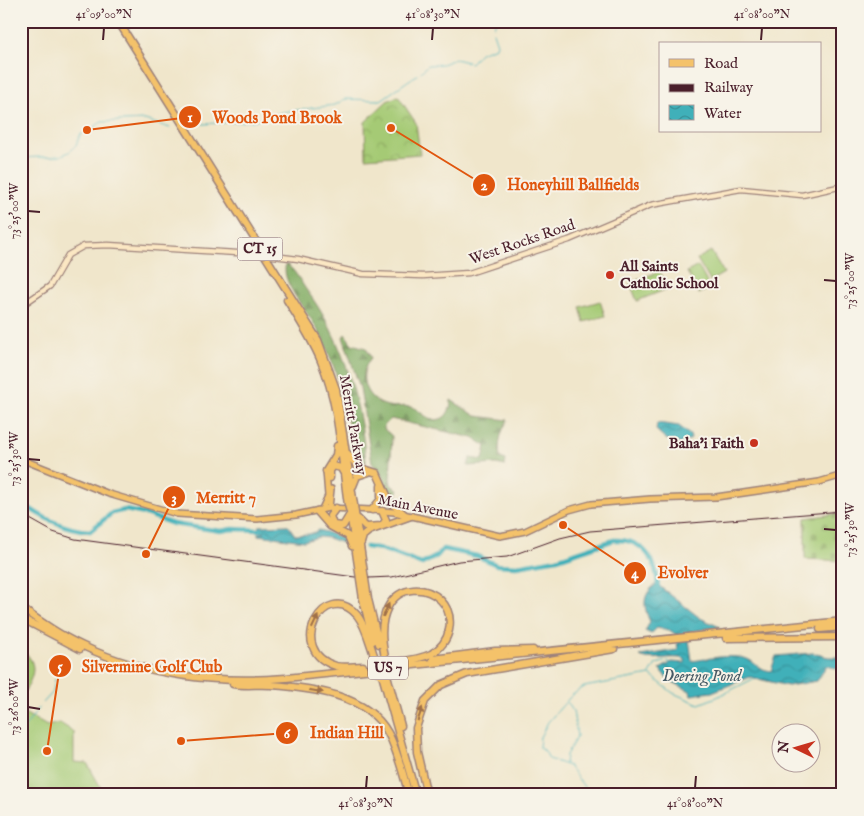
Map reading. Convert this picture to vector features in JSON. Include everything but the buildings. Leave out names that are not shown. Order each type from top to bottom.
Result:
[{"type":"highway","name":"Merritt Parkway","points":[[113,21],[307,332],[328,379],[336,418],[344,476],[362,557],[380,659]]},
{"type":"highway","name":"Merritt Parkway","points":[[118,21],[318,340],[336,389],[353,495],[352,509],[364,608],[380,659]]},
{"type":"highway","points":[[326,470],[328,463],[337,450],[336,418]]},
{"type":"highway","points":[[344,442],[351,460],[358,467],[377,473],[390,502],[404,514]]},
{"type":"highway","points":[[330,478],[330,470],[336,466],[341,468],[344,476]]},
{"type":"highway","points":[[353,495],[353,484],[356,476],[367,472],[375,475],[378,479],[382,496],[372,510]]},
{"type":"highway","points":[[333,508],[329,518],[335,526],[346,523],[352,509]]},
{"type":"highway","points":[[352,509],[361,524],[370,528],[384,524],[386,517],[382,511]]},
{"type":"highway","points":[[319,510],[330,526],[350,538],[358,565]]},
{"type":"highway","points":[[362,557],[362,539],[366,532],[411,516]]},
{"type":"highway","points":[[207,678],[252,678],[363,666],[380,659],[423,656],[440,647],[447,636],[449,623],[447,610],[438,598],[429,592],[416,589],[403,592],[392,599],[384,611],[381,624],[380,659],[385,675]]},
{"type":"highway","points":[[363,666],[336,666],[325,661],[317,653],[312,640],[311,628],[315,618],[323,610],[338,606],[354,612],[361,621],[380,659],[418,795]]},
{"type":"highway","name":"US 7","points":[[21,608],[71,640],[106,656],[156,670],[207,678],[279,679],[569,652]]},
{"type":"highway","points":[[789,631],[843,617]]},
{"type":"highway","name":"US 7","points":[[21,618],[63,642],[123,665],[169,677],[233,684],[285,682],[569,652]]},
{"type":"highway","points":[[691,640],[776,633],[843,621]]},
{"type":"highway","points":[[580,651],[592,648],[843,627]]},
{"type":"highway","points":[[789,631],[843,637]]},
{"type":"highway","points":[[380,659],[495,651],[569,652],[614,650],[672,642]]},
{"type":"highway","points":[[427,795],[416,742],[418,716],[428,698],[441,685],[464,675],[569,652]]},
{"type":"highway","points":[[233,684],[312,690],[341,697],[373,714],[385,727],[409,795]]},
{"type":"main road","name":"West Rocks Road","points":[[21,306],[50,286],[71,253],[88,245],[266,255],[298,259],[363,274],[423,276],[469,274],[569,240],[651,205],[741,190],[802,195],[843,186]]},
{"type":"main road","name":"Main Avenue","points":[[21,459],[108,494],[173,513],[214,518],[265,519],[333,508],[372,510],[404,514],[500,536],[525,531],[569,510],[591,504],[650,499],[716,497],[819,482],[843,475]]},
{"type":"main road","points":[[319,510],[328,496],[326,470]]},
{"type":"main road","points":[[330,478],[333,508]]},
{"type":"green space","points":[[398,96],[416,123],[420,154],[366,158],[365,122],[387,101]]},
{"type":"green space","points":[[711,251],[724,273],[710,281],[697,259]]},
{"type":"green space","points":[[286,264],[297,275],[330,327],[348,370],[363,438],[366,462],[363,464],[358,462],[353,454],[344,402],[328,353],[313,322],[286,278]]},
{"type":"green space","points":[[698,266],[710,288],[699,294],[687,272]]},
{"type":"green space","points":[[660,271],[667,289],[637,301],[630,283]]},
{"type":"green space","points":[[600,301],[605,316],[584,322],[580,307]]},
{"type":"green space","points":[[345,334],[352,344],[366,348],[371,358],[364,372],[365,387],[374,399],[380,403],[391,407],[405,406],[413,408],[435,420],[446,415],[449,411],[451,400],[476,416],[508,420],[501,434],[499,448],[500,458],[506,460],[505,466],[496,464],[468,466],[470,458],[483,460],[486,446],[473,438],[391,419],[384,426],[384,429],[392,436],[390,479],[391,485],[398,490],[396,504],[382,476],[372,463],[360,388],[343,337]]},
{"type":"green space","points":[[843,513],[843,561],[805,559],[805,518]]},
{"type":"green space","points":[[21,649],[31,661],[33,673],[21,698]]},
{"type":"green space","points":[[21,711],[47,726],[60,723],[74,732],[74,762],[87,763],[100,786],[100,794],[21,795]]},
{"type":"water","points":[[657,423],[679,426],[690,435],[691,439],[681,444],[666,439],[656,430]]},
{"type":"water","points":[[288,525],[295,535],[310,534],[319,530],[348,539],[349,549],[345,544],[328,538],[319,537],[304,541],[258,535],[258,533],[265,533],[258,530],[259,526]]},
{"type":"water","name":"Deering Pond","points":[[655,585],[658,585],[700,618],[720,627],[688,632],[692,661],[734,656],[747,659],[759,667],[771,671],[776,656],[813,653],[828,657],[843,657],[843,670],[826,666],[817,681],[788,686],[750,677],[712,692],[691,695],[690,691],[667,679],[660,669],[672,662],[685,663],[685,659],[644,658],[640,656],[678,650],[676,635],[671,631],[657,628],[651,634],[645,631],[650,622],[645,602],[647,593]]},
{"type":"waterway","points":[[494,26],[496,21]]},
{"type":"waterway","points":[[421,72],[428,65],[442,64],[455,59],[471,63],[480,53],[496,47],[497,44],[493,32]]},
{"type":"waterway","points":[[203,124],[252,121],[282,112],[335,105],[345,99],[381,100],[417,75]]},
{"type":"waterway","points":[[21,158],[60,156],[69,152],[76,145],[80,135],[102,122],[145,120],[170,128]]},
{"type":"waterway","points":[[21,502],[36,513],[54,522],[81,530],[90,531],[112,513],[125,510],[145,514],[173,524],[221,531],[232,529],[262,530]]},
{"type":"waterway","points":[[366,547],[381,549],[422,564],[437,556],[443,549],[477,556],[497,565],[517,566],[557,559],[614,540],[625,540],[641,548],[652,561],[658,589]]},
{"type":"waterway","points":[[650,674],[656,664],[668,661],[671,663]]},
{"type":"waterway","points":[[590,795],[569,766],[549,759],[545,751],[539,748],[540,737],[548,722],[571,696],[584,687],[650,675],[673,693],[699,704],[757,677]]},
{"type":"waterway","points":[[43,703],[53,692],[55,679]]},
{"type":"waterway","points":[[565,764],[566,755],[577,736],[573,711],[567,702]]},
{"type":"waterway","points":[[21,732],[40,707]]},
{"type":"railway","points":[[369,578],[392,577],[459,561],[507,557],[560,538],[590,531],[843,511]]},
{"type":"railway","points":[[21,514],[53,532],[75,539],[355,577]]},
{"type":"place","name":"Honeyhill Ballfields","points":[[391,128]]},
{"type":"place","name":"Woods Pond Brook","points":[[87,130]]},
{"type":"place","name":"All Saints Catholic School","points":[[610,275]]},
{"type":"place","name":"Baha'i Faith","points":[[754,443]]},
{"type":"place","name":"Evolver","points":[[563,525]]},
{"type":"place","name":"Merritt 7","points":[[146,554]]},
{"type":"place","name":"Indian Hill","points":[[181,741]]},
{"type":"place","name":"Silvermine Golf Club","points":[[47,751]]}]
